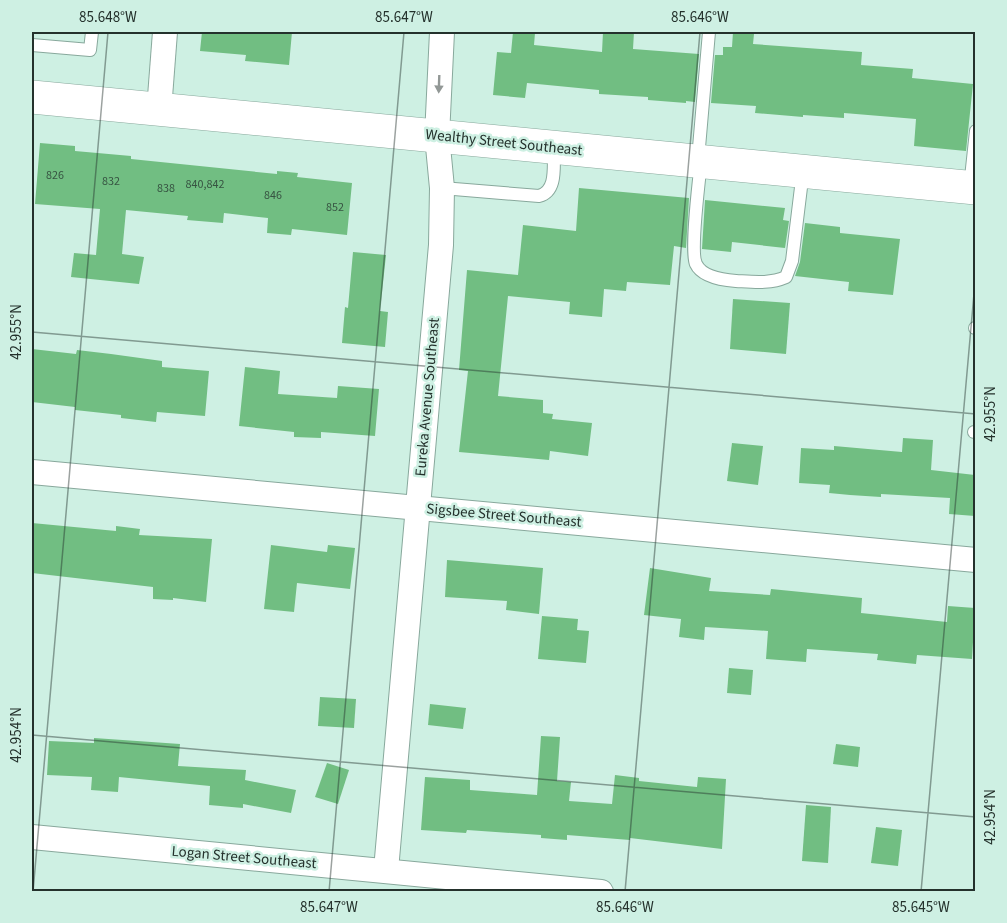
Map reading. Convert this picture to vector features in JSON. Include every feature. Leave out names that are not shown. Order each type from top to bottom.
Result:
[{"type":"main road","name":"Wealthy Street Southeast","points":[[32,97],[973,188]]},
{"type":"street","points":[[159,110],[165,32]]},
{"type":"street","name":"Eureka Avenue Southeast","points":[[386,870],[441,244],[442,188],[437,136],[442,32]]},
{"type":"street","name":"Sigsbee Street Southeast","points":[[32,472],[975,560]]},
{"type":"street","name":"Logan Street Southeast","points":[[32,837],[601,891]]},
{"type":"lane","points":[[32,45],[90,50],[92,32]]},
{"type":"lane","points":[[709,32],[694,235],[694,262],[700,270],[721,279],[776,282],[786,277],[792,261],[803,171]]},
{"type":"lane","points":[[973,188],[975,131]]},
{"type":"lane","points":[[442,188],[539,196],[546,194],[551,190],[553,183],[555,147]]},
{"type":"building","points":[[202,32],[292,32],[289,65],[245,61],[246,55],[200,51]]},
{"type":"building","points":[[513,32],[535,33],[534,45],[602,52],[603,32],[634,32],[633,49],[699,54],[695,102],[648,100],[648,97],[599,94],[599,90],[527,83],[525,98],[493,95],[497,52],[511,53]]},
{"type":"building","points":[[733,32],[754,34],[753,44],[862,52],[861,65],[913,69],[912,78],[973,84],[966,151],[914,146],[916,119],[844,113],[844,118],[803,115],[803,117],[755,113],[756,106],[711,103],[715,55],[723,55],[723,47],[732,47]]},
{"type":"building","points":[[40,143],[75,146],[75,151],[131,156],[131,159],[277,174],[277,171],[298,173],[297,177],[352,183],[347,235],[292,229],[291,235],[267,233],[268,218],[224,213],[223,223],[187,220],[188,216],[126,210],[122,254],[144,257],[139,284],[71,277],[74,253],[96,255],[100,209],[35,204]]},
{"type":"building","points":[[579,188],[689,198],[686,248],[674,246],[670,285],[627,282],[626,291],[604,289],[602,317],[569,314],[570,302],[508,296],[498,396],[543,400],[543,413],[553,414],[552,419],[592,423],[588,456],[550,451],[549,460],[459,452],[468,371],[459,370],[467,270],[518,275],[523,225],[576,231]]},
{"type":"building","points":[[705,200],[785,208],[783,220],[789,221],[785,248],[732,242],[731,252],[702,249]]},
{"type":"building","points":[[805,223],[840,227],[840,233],[900,239],[893,295],[848,291],[849,282],[795,276],[800,262]]},
{"type":"building","points":[[353,252],[386,255],[380,311],[388,312],[385,347],[342,343]]},
{"type":"building","points":[[733,299],[790,303],[786,354],[730,349]]},
{"type":"building","points":[[32,349],[76,354],[77,350],[111,354],[162,361],[162,367],[209,371],[205,416],[157,412],[156,422],[75,410],[75,407],[32,402]]},
{"type":"building","points":[[245,367],[280,371],[278,394],[337,398],[338,386],[379,389],[375,436],[321,432],[321,438],[294,437],[294,432],[239,426]]},
{"type":"building","points":[[903,438],[933,440],[931,470],[975,475],[975,516],[949,514],[950,498],[881,494],[881,497],[829,493],[830,485],[799,483],[801,448],[834,450],[834,446],[902,452]]},
{"type":"building","points":[[732,443],[763,446],[758,485],[727,481]]},
{"type":"building","points":[[32,523],[116,531],[116,526],[140,529],[139,535],[212,539],[206,602],[173,598],[173,600],[153,599],[153,587],[32,573]]},
{"type":"building","points":[[271,545],[327,552],[328,545],[355,548],[350,589],[297,583],[294,612],[264,609]]},
{"type":"building","points":[[447,560],[543,568],[539,614],[506,610],[507,601],[445,597]]},
{"type":"building","points":[[650,568],[711,578],[709,591],[770,595],[771,589],[862,598],[861,613],[947,622],[948,606],[975,608],[972,659],[917,655],[916,664],[877,660],[878,654],[807,649],[806,662],[766,659],[768,631],[705,627],[704,640],[679,637],[681,619],[644,615]]},
{"type":"building","points":[[542,616],[578,619],[577,630],[589,631],[586,663],[538,659]]},
{"type":"building","points":[[729,668],[753,670],[751,695],[727,693]]},
{"type":"building","points":[[320,697],[356,699],[354,728],[318,726]]},
{"type":"building","points":[[430,704],[466,708],[463,729],[428,725]]},
{"type":"building","points":[[541,736],[560,737],[557,781],[571,782],[569,801],[612,804],[615,775],[639,778],[639,781],[697,787],[698,777],[726,779],[722,849],[630,838],[630,840],[567,835],[567,840],[541,838],[541,835],[467,830],[466,833],[421,830],[425,777],[470,780],[470,790],[537,795]]},
{"type":"building","points":[[94,738],[180,744],[178,766],[246,770],[245,780],[296,790],[291,813],[243,804],[243,808],[209,805],[210,786],[119,777],[118,792],[91,790],[92,777],[47,775],[49,741],[94,743]]},
{"type":"building","points":[[836,744],[860,747],[858,767],[833,764]]},
{"type":"building","points":[[327,763],[349,770],[338,804],[315,797]]},
{"type":"building","points":[[806,805],[831,807],[828,863],[802,861]]},
{"type":"building","points":[[876,827],[902,830],[898,866],[871,863]]}]
